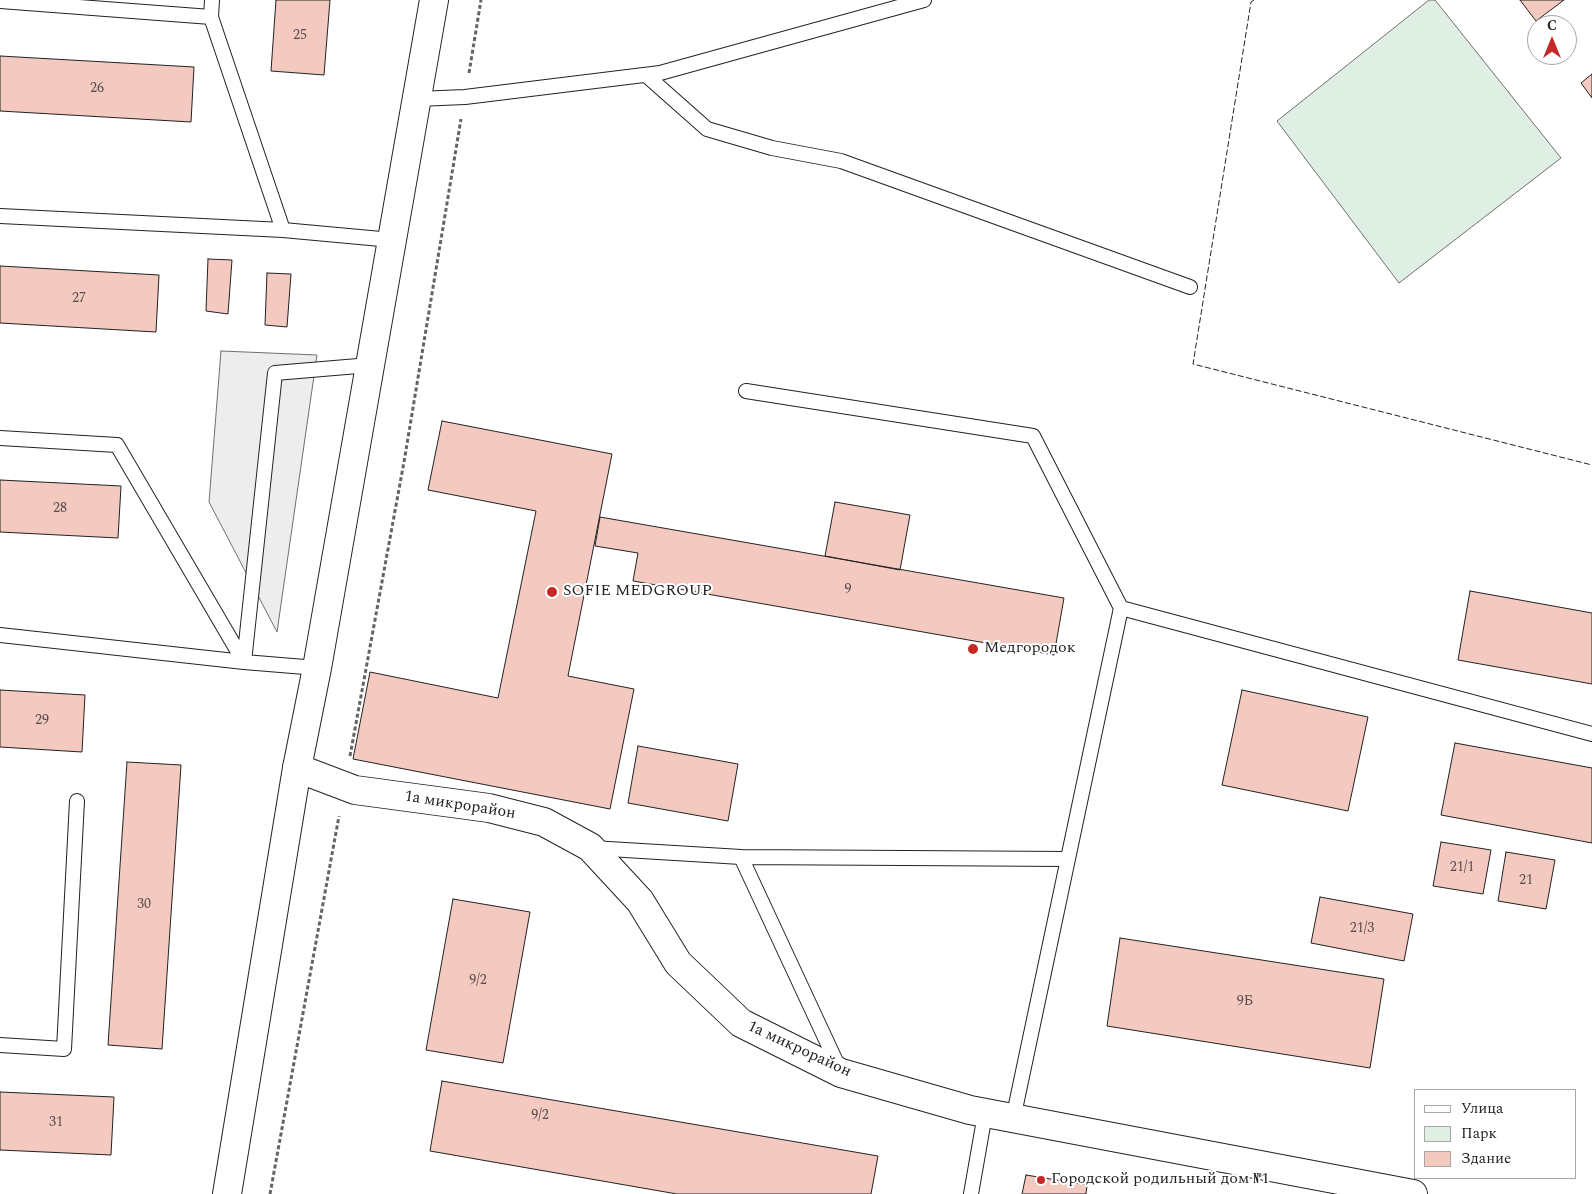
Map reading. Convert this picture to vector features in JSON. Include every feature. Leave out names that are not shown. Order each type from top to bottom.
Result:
[{"type":"street","points":[[227,1194],[297,768],[317,668],[434,0]]},
{"type":"street","name":"1а микрорайон","points":[[297,768],[355,790],[489,808],[544,822],[590,847],[640,901],[678,963],[740,1023],[841,1073],[985,1114],[1413,1194]]},
{"type":"lane","points":[[212,0],[211,17],[283,230]]},
{"type":"lane","points":[[416,98],[465,97],[660,73],[924,0]]},
{"type":"lane","points":[[0,1],[211,17]]},
{"type":"lane","points":[[646,75],[707,128],[772,148],[841,160],[1190,287]]},
{"type":"lane","points":[[0,216],[283,230],[392,240]]},
{"type":"lane","points":[[244,662],[275,374],[370,365]]},
{"type":"lane","points":[[746,391],[1033,436],[1121,608],[1013,1119]]},
{"type":"lane","points":[[0,438],[117,445],[244,662]]},
{"type":"lane","points":[[1121,608],[1592,734]]},
{"type":"lane","points":[[0,635],[244,662],[317,668]]},
{"type":"lane","points":[[0,1045],[64,1049],[77,801]]},
{"type":"lane","points":[[590,847],[740,857],[1068,859]]},
{"type":"lane","points":[[740,857],[841,1073]]},
{"type":"lane","points":[[971,1194],[985,1114]]},
{"type":"path","points":[[270,1194],[406,452],[481,0]]},
{"type":"green space","points":[[1429,0],[1435,0],[1561,158],[1399,283],[1277,121]]},
{"type":"shaded area","points":[[221,351],[317,355],[277,632],[209,502]]},
{"type":"building","points":[[276,0],[330,0],[324,75],[271,71]]},
{"type":"building","points":[[1520,0],[1564,0],[1544,15],[1531,15]]},
{"type":"building","points":[[0,56],[194,67],[191,122],[0,111]]},
{"type":"building","points":[[1592,74],[1592,98],[1581,83]]},
{"type":"building","points":[[208,259],[232,260],[228,314],[206,311]]},
{"type":"building","points":[[0,266],[159,275],[156,332],[0,323]]},
{"type":"building","points":[[267,273],[291,274],[287,327],[265,325]]},
{"type":"building","name":"SOFIE MEDGROUP","points":[[442,421],[612,454],[568,676],[634,689],[610,809],[353,759],[370,672],[498,698],[536,511],[428,490]]},
{"type":"building","points":[[0,480],[121,486],[118,538],[0,532]]},
{"type":"building","points":[[835,502],[910,515],[900,570],[825,556]]},
{"type":"building","points":[[600,517],[1064,598],[1054,655],[633,581],[638,553],[595,546]]},
{"type":"building","points":[[1470,591],[1592,613],[1592,684],[1458,660]]},
{"type":"building","points":[[0,690],[85,695],[82,752],[0,747]]},
{"type":"building","points":[[1242,690],[1368,717],[1348,811],[1222,785]]},
{"type":"building","points":[[1455,743],[1592,768],[1592,843],[1441,815]]},
{"type":"building","points":[[638,746],[738,764],[728,821],[628,803]]},
{"type":"building","points":[[127,762],[181,765],[162,1049],[108,1045]]},
{"type":"building","points":[[1441,842],[1491,850],[1483,894],[1433,886]]},
{"type":"building","points":[[1506,852],[1555,860],[1546,909],[1498,901]]},
{"type":"building","points":[[1320,897],[1413,914],[1404,961],[1311,943]]},
{"type":"building","points":[[453,899],[530,912],[503,1063],[426,1050]]},
{"type":"building","points":[[1120,938],[1384,979],[1370,1068],[1107,1026]]},
{"type":"building","points":[[442,1081],[878,1156],[871,1194],[677,1194],[430,1151]]},
{"type":"building","points":[[0,1092],[114,1097],[111,1155],[0,1150]]},
{"type":"building","name":"Городской родильный дом №1","points":[[1026,1175],[1087,1185],[1086,1194],[1022,1194]]},
{"type":"fence","points":[[1254,0],[1251,2],[1193,364],[1592,465]]},
{"type":"place","name":"SOFIE MEDGROUP","points":[[552,592]]},
{"type":"place","name":"Медгородок","points":[[973,649]]},
{"type":"place","name":"Городской родильный дом №1","points":[[1041,1180]]}]
